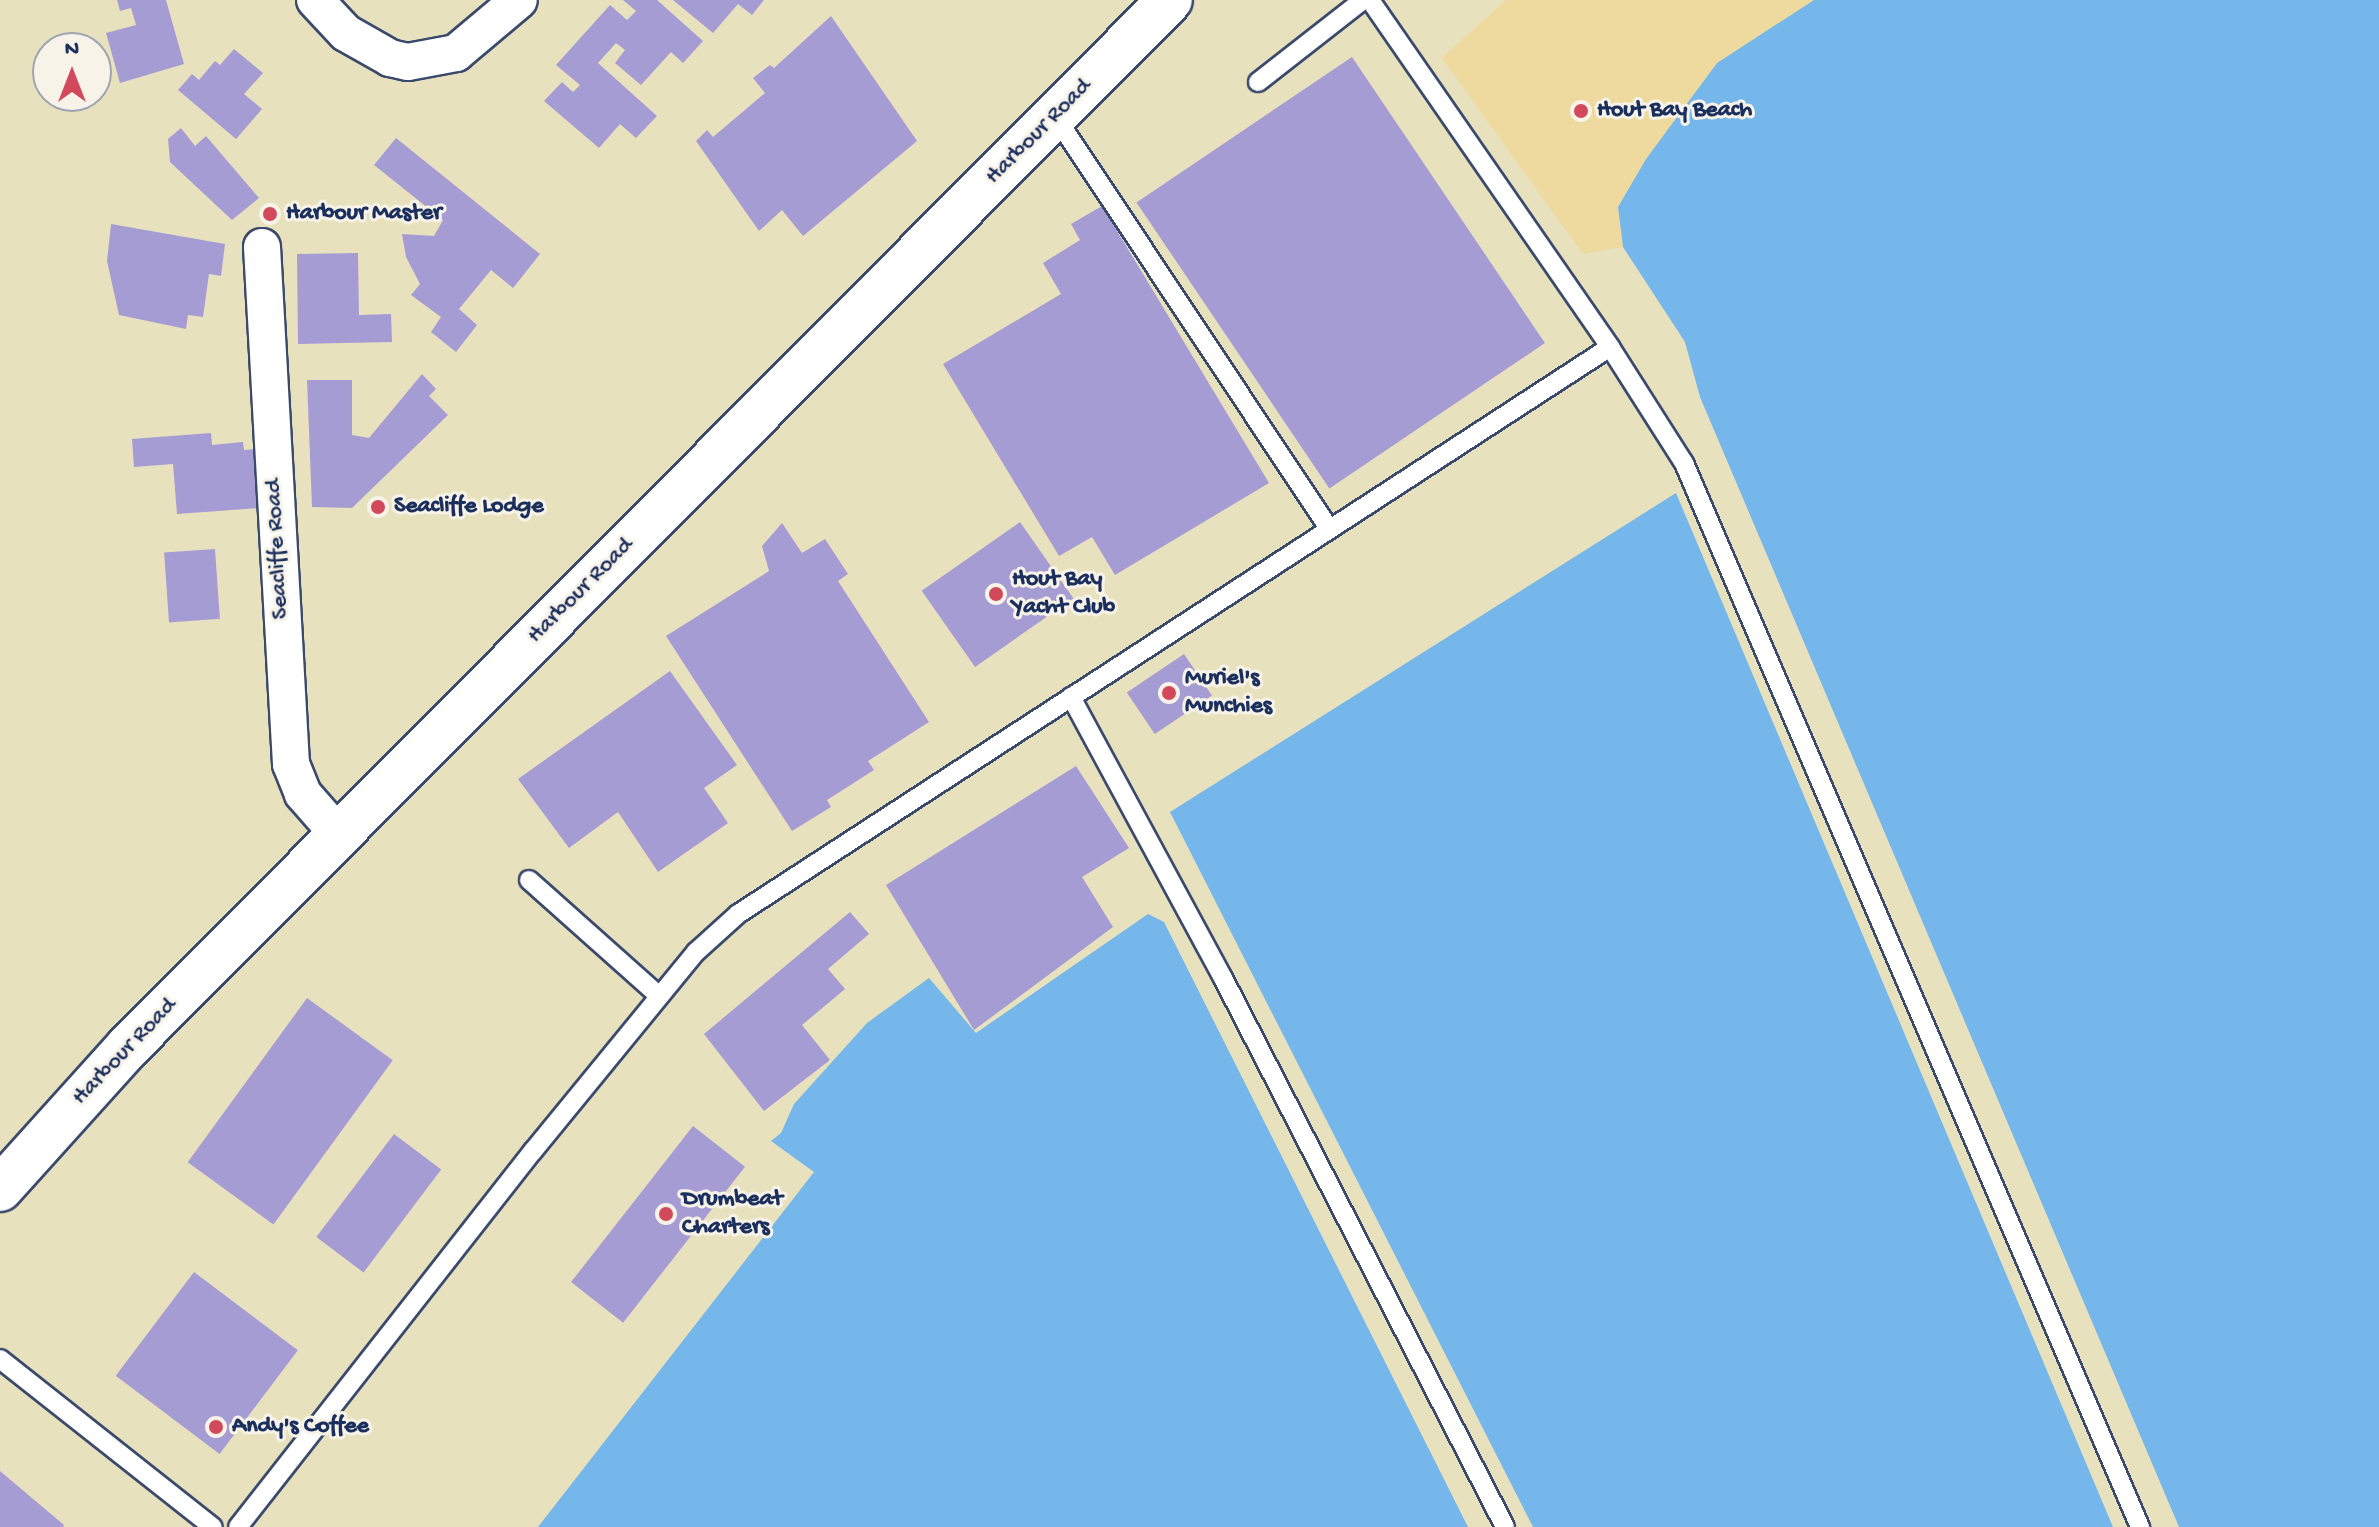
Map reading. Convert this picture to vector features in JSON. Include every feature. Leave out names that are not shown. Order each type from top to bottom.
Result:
[{"type":"street","points":[[315,0],[346,33],[390,58],[408,62],[456,53],[519,0]]},
{"type":"street","name":"Harbour Road","points":[[0,1189],[128,1047],[1170,0]]},
{"type":"street","name":"Seacliffe Road","points":[[262,247],[291,764],[303,794],[339,835]]},
{"type":"lane","points":[[1258,82],[1363,0]]},
{"type":"lane","points":[[1370,0],[1610,347],[1684,463],[2140,1527]]},
{"type":"lane","points":[[1055,116],[1329,528]]},
{"type":"lane","points":[[238,1527],[659,996],[696,952],[738,914],[1610,347]]},
{"type":"lane","points":[[1071,697],[1231,992],[1505,1527]]},
{"type":"lane","points":[[529,880],[659,996]]},
{"type":"lane","points":[[0,1359],[213,1527]]},
{"type":"sand","name":"Hout Bay Beach","points":[[1506,0],[1814,0],[1717,63],[1646,159],[1618,207],[1623,247],[1583,254],[1442,58]]},
{"type":"water","points":[[1814,0],[2379,0],[2379,1527],[2179,1527],[1700,397],[1685,342],[1623,247],[1618,207],[1646,159],[1717,63]]},
{"type":"water","points":[[1676,493],[2113,1527],[1533,1527],[1170,812]]},
{"type":"water","points":[[1148,914],[1164,922],[1468,1527],[538,1527],[814,1172],[771,1141],[781,1133],[794,1104],[867,1023],[929,978],[976,1033]]},
{"type":"building","points":[[117,0],[166,0],[184,64],[120,83],[110,32],[136,25],[131,8],[120,11]]},
{"type":"building","points":[[623,0],[657,0],[703,41],[683,63],[671,52],[641,85],[615,63],[625,50],[616,43],[598,63],[657,116],[636,138],[620,124],[599,148],[544,101],[562,82],[573,92],[580,85],[556,65],[610,5],[627,20],[636,11]]},
{"type":"building","points":[[673,0],[764,0],[752,15],[738,4],[713,33]]},
{"type":"building","points":[[831,16],[917,141],[803,236],[782,210],[759,231],[696,141],[707,130],[713,137],[765,93],[753,78],[770,65],[774,68]]},
{"type":"building","points":[[234,49],[263,73],[244,94],[262,109],[236,139],[178,90],[192,74],[199,80],[215,61],[220,65]]},
{"type":"building","points":[[1352,57],[1545,343],[1329,488],[1136,202]]},
{"type":"building","points":[[181,128],[195,146],[206,136],[259,198],[232,220],[170,162],[168,139]]},
{"type":"building","points":[[396,138],[540,254],[513,288],[491,270],[459,309],[477,325],[456,352],[431,332],[441,317],[411,295],[420,284],[406,257],[402,234],[434,236],[443,220],[374,165]]},
{"type":"building","points":[[1102,206],[1269,483],[1115,575],[1092,537],[1059,556],[943,364],[1061,294],[1043,263],[1080,240],[1071,224]]},
{"type":"building","points":[[111,224],[225,244],[221,276],[209,274],[203,317],[188,315],[186,329],[119,315],[107,261]]},
{"type":"building","points":[[358,253],[359,315],[391,314],[392,342],[298,344],[297,254]]},
{"type":"building","points":[[422,374],[436,389],[429,396],[448,415],[352,508],[312,507],[307,380],[352,380],[352,435],[369,438]]},
{"type":"building","points":[[211,433],[212,445],[243,442],[244,450],[256,449],[260,508],[177,514],[173,464],[134,467],[132,439]]},
{"type":"building","name":"Hout Bay Yacht Club","points":[[1020,522],[1073,598],[975,667],[922,591]]},
{"type":"building","points":[[782,523],[802,553],[825,539],[848,574],[838,581],[929,722],[868,761],[874,770],[827,800],[831,807],[792,831],[666,636],[769,571],[762,546]]},
{"type":"building","points":[[215,549],[220,619],[169,622],[164,553]]},
{"type":"building","name":"Muriel's Munchies","points":[[1184,654],[1212,695],[1155,734],[1127,693]]},
{"type":"building","points":[[670,671],[737,765],[704,788],[728,823],[658,872],[618,812],[569,848],[518,779]]},
{"type":"building","points":[[1076,766],[1129,848],[1082,877],[1113,927],[974,1030],[886,885]]},
{"type":"building","points":[[850,912],[869,934],[828,969],[845,989],[802,1025],[830,1060],[764,1111],[704,1034]]},
{"type":"building","points":[[307,998],[393,1060],[273,1225],[188,1162]]},
{"type":"building","points":[[693,1126],[745,1167],[623,1323],[571,1282]]},
{"type":"building","points":[[394,1134],[441,1170],[363,1273],[316,1237]]},
{"type":"building","points":[[194,1272],[298,1350],[220,1454],[116,1376]]},
{"type":"building","points":[[0,1471],[64,1525],[63,1527],[0,1527]]},
{"type":"place","name":"Hout Bay Beach","points":[[1581,111]]},
{"type":"place","name":"Harbour Master","points":[[270,214]]},
{"type":"place","name":"Seacliffe Lodge","points":[[378,507]]},
{"type":"place","name":"Hout Bay Yacht Club","points":[[996,594]]},
{"type":"place","name":"Muriel's Munchies","points":[[1169,693]]},
{"type":"place","name":"Drumbeat Charters","points":[[666,1214]]},
{"type":"place","name":"Andy's Coffee","points":[[216,1427]]}]
